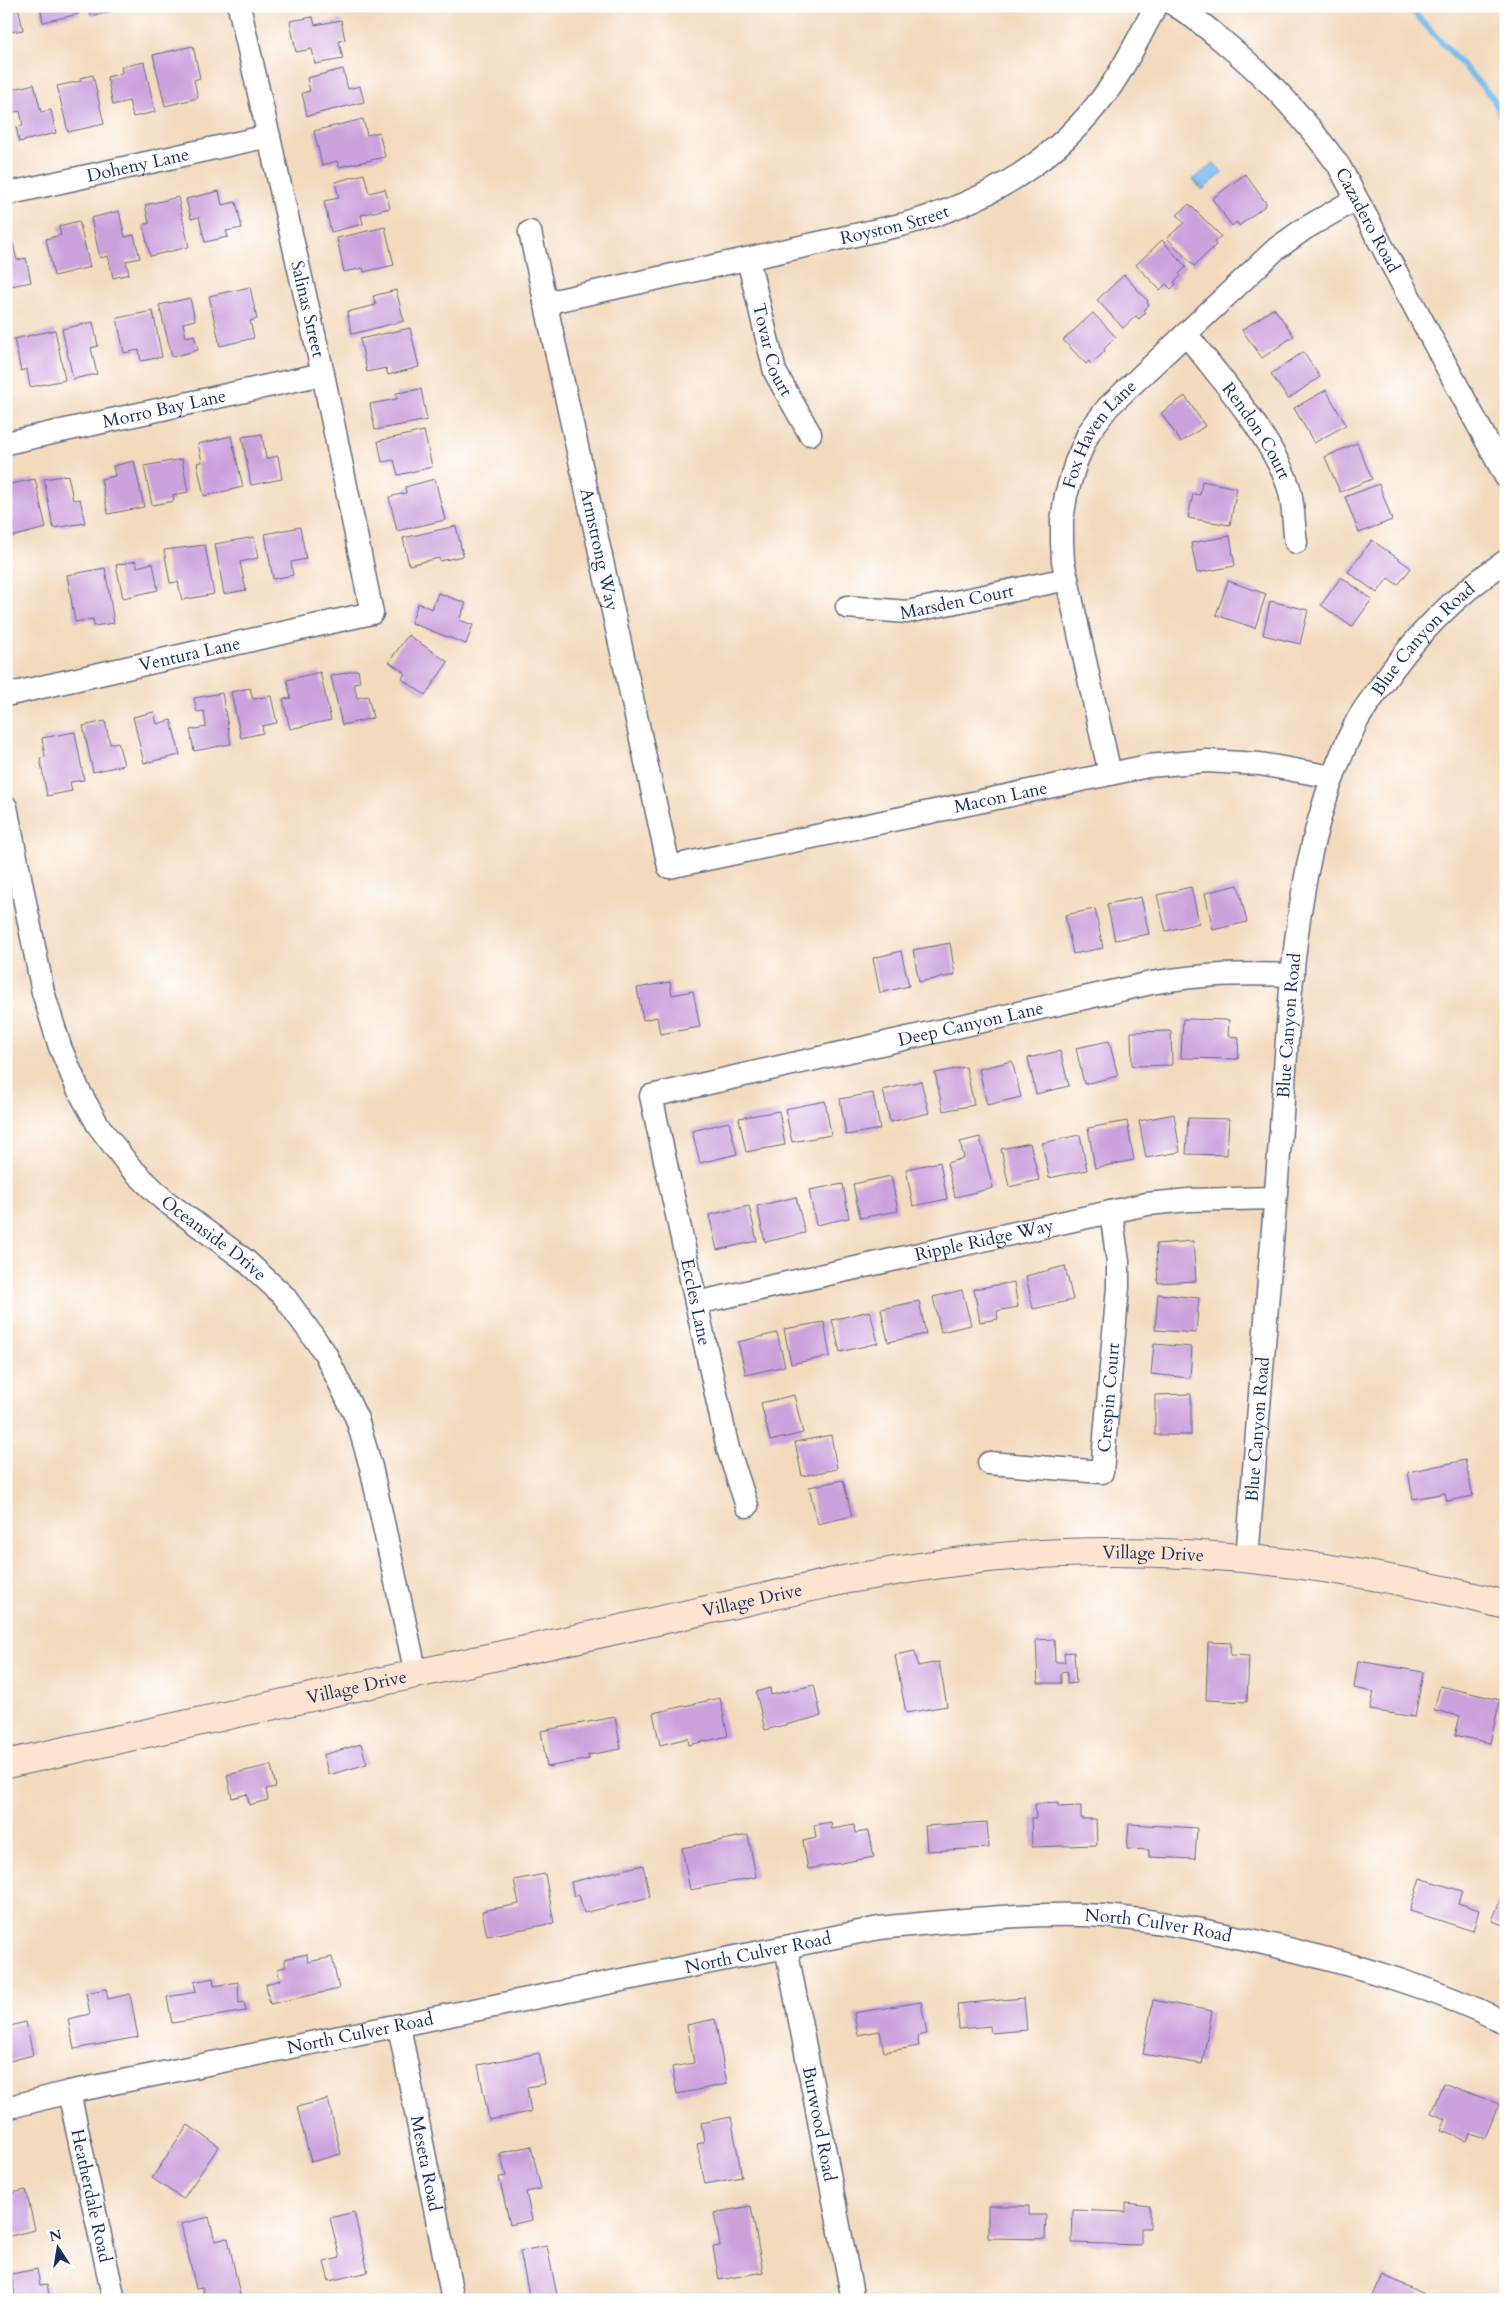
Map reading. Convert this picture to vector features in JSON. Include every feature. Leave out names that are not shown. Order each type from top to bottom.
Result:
[{"type":"main road","name":"Village Drive","points":[[6,1764],[848,1579],[936,1564],[1012,1556],[1105,1552],[1247,1559],[1357,1573],[1436,1587],[1506,1605]]},
{"type":"street","name":"Salinas Street","points":[[239,6],[323,374],[372,612]]},
{"type":"street","name":"Royston Street","points":[[545,303],[940,215],[979,199],[1016,177],[1050,153],[1084,121],[1112,84],[1156,6]]},
{"type":"street","name":"Cazadero Road","points":[[1176,6],[1235,51],[1276,88],[1310,126],[1329,153],[1356,199],[1506,477]]},
{"type":"street","name":"Doheny Lane","points":[[6,194],[269,136]]},
{"type":"street","name":"Fox Haven Lane","points":[[1110,774],[1063,561],[1062,520],[1066,495],[1076,462],[1089,432],[1108,407],[1276,250],[1304,229],[1356,199]]},
{"type":"street","name":"Armstrong Way","points":[[530,232],[670,867]]},
{"type":"street","name":"Tovar Court","points":[[748,259],[775,372],[810,434]]},
{"type":"street","name":"Rendon Court","points":[[1186,334],[1234,394],[1279,464],[1288,487],[1296,542]]},
{"type":"street","name":"Morro Bay Lane","points":[[6,443],[323,374]]},
{"type":"street","name":"Blue Canyon Road","points":[[1247,1559],[1293,975],[1304,876],[1333,777],[1358,720],[1400,657],[1443,611],[1485,574],[1506,561]]},
{"type":"street","name":"Marsden Court","points":[[847,607],[907,612],[1067,579]]},
{"type":"street","name":"Ventura Lane","points":[[6,695],[372,612]]},
{"type":"street","name":"Macon Lane","points":[[670,867],[1148,766],[1206,761],[1260,764],[1333,777]]},
{"type":"street","name":"Oceanside Drive","points":[[6,807],[43,992],[60,1047],[78,1089],[94,1118],[130,1167],[164,1200],[245,1260],[284,1296],[325,1353],[357,1419],[371,1467],[416,1674]]},
{"type":"street","name":"Deep Canyon Lane","points":[[651,1096],[1151,983],[1195,975],[1231,973],[1293,975]]},
{"type":"street","name":"Eccles Lane","points":[[651,1096],[728,1450],[747,1506]]},
{"type":"street","name":"Ripple Ridge Way","points":[[696,1304],[1147,1204],[1189,1200],[1275,1198]]},
{"type":"street","name":"Crespin Court","points":[[989,1462],[1102,1472],[1118,1287],[1111,1212]]},
{"type":"street","name":"North Culver Road","points":[[6,2108],[69,2092],[879,1928],[989,1918],[1083,1915],[1183,1925],[1310,1954],[1420,1987],[1506,2023]]},
{"type":"street","name":"Burwood Road","points":[[786,1947],[853,2300]]},
{"type":"street","name":"Meseta Road","points":[[399,2026],[453,2300]]},
{"type":"street","name":"Heatherdale Road","points":[[69,2092],[114,2300]]},
{"type":"water","points":[[1214,163],[1223,173],[1202,190],[1193,179]]},
{"type":"building","points":[[6,6],[18,6],[23,30],[6,33]]},
{"type":"building","points":[[40,6],[78,6],[79,14],[43,22]]},
{"type":"building","points":[[89,6],[129,6],[129,7],[91,16]]},
{"type":"building","points":[[313,17],[315,25],[341,20],[345,40],[339,41],[343,59],[315,64],[312,49],[296,52],[290,21]]},
{"type":"building","points":[[193,46],[200,78],[194,80],[198,98],[165,106],[153,55]]},
{"type":"building","points":[[144,62],[155,112],[133,117],[129,101],[113,105],[107,77],[122,73],[121,67]]},
{"type":"building","points":[[343,69],[348,89],[360,86],[364,102],[307,116],[302,93],[310,91],[307,78]]},
{"type":"building","points":[[93,75],[104,124],[68,132],[57,86],[81,81],[80,78]]},
{"type":"building","points":[[34,84],[41,112],[51,110],[56,133],[19,142],[16,127],[23,126],[20,111],[9,113],[6,91]]},
{"type":"building","points":[[363,119],[367,135],[379,132],[385,157],[339,167],[337,161],[322,165],[314,131]]},
{"type":"building","points":[[364,174],[369,193],[385,189],[390,208],[361,215],[363,224],[331,232],[324,201],[339,198],[335,182]]},
{"type":"building","points":[[1245,174],[1266,205],[1239,226],[1237,222],[1232,226],[1212,199]]},
{"type":"building","points":[[219,191],[222,205],[236,202],[242,228],[226,231],[228,237],[205,242],[199,217],[191,219],[186,199]]},
{"type":"building","points":[[178,197],[189,247],[150,256],[143,225],[149,223],[145,205]]},
{"type":"building","points":[[1189,204],[1221,236],[1214,242],[1216,245],[1194,266],[1167,238],[1184,223],[1177,215]]},
{"type":"building","points":[[119,211],[125,237],[134,235],[140,258],[126,261],[129,274],[113,278],[108,256],[100,258],[91,218]]},
{"type":"building","points":[[79,221],[90,267],[54,276],[46,239],[61,235],[59,226]]},
{"type":"building","points":[[385,227],[394,265],[364,272],[363,268],[344,272],[337,238]]},
{"type":"building","points":[[11,236],[17,260],[26,258],[31,282],[6,287],[6,237]]},
{"type":"building","points":[[1162,240],[1186,267],[1179,274],[1181,276],[1174,282],[1176,284],[1171,289],[1166,284],[1160,290],[1136,265]]},
{"type":"building","points":[[1124,275],[1148,301],[1149,305],[1144,310],[1146,312],[1139,319],[1136,316],[1123,328],[1097,300]]},
{"type":"building","points":[[250,287],[257,319],[250,321],[254,338],[220,346],[209,296]]},
{"type":"building","points":[[396,290],[404,321],[352,334],[347,312],[376,305],[373,296]]},
{"type":"building","points":[[190,298],[195,320],[183,323],[186,337],[194,335],[198,350],[172,357],[159,305]]},
{"type":"building","points":[[1274,308],[1294,336],[1262,358],[1242,330]]},
{"type":"building","points":[[153,311],[162,357],[141,361],[139,350],[124,353],[117,318]]},
{"type":"building","points":[[1093,313],[1116,337],[1091,364],[1089,361],[1086,364],[1063,340]]},
{"type":"building","points":[[93,322],[98,346],[91,348],[97,374],[73,379],[62,329]]},
{"type":"building","points":[[410,328],[419,367],[388,375],[386,368],[367,372],[360,339]]},
{"type":"building","points":[[55,330],[65,380],[30,387],[27,369],[21,371],[14,339]]},
{"type":"building","points":[[1303,352],[1320,377],[1288,399],[1271,374]]},
{"type":"building","points":[[421,389],[427,420],[375,430],[370,404],[397,399],[396,393]]},
{"type":"building","points":[[1326,390],[1346,425],[1314,443],[1294,408]]},
{"type":"building","points":[[1185,396],[1205,426],[1181,442],[1161,413]]},
{"type":"building","points":[[424,431],[432,467],[398,475],[394,460],[382,462],[378,441]]},
{"type":"building","points":[[262,434],[266,459],[278,456],[282,479],[251,485],[242,437]]},
{"type":"building","points":[[231,436],[243,487],[204,496],[197,463],[202,462],[198,444]]},
{"type":"building","points":[[1357,443],[1372,479],[1340,492],[1325,457]]},
{"type":"building","points":[[182,459],[188,492],[173,495],[174,501],[152,505],[144,466]]},
{"type":"building","points":[[134,461],[144,507],[108,514],[101,479],[115,476],[113,466]]},
{"type":"building","points":[[68,475],[73,500],[80,499],[85,523],[53,528],[44,479]]},
{"type":"building","points":[[35,479],[46,528],[7,538],[6,485]]},
{"type":"building","points":[[435,479],[445,520],[397,531],[389,497],[406,493],[405,487]]},
{"type":"building","points":[[1202,481],[1237,488],[1230,525],[1188,518],[1193,494],[1200,495]]},
{"type":"building","points":[[1379,484],[1392,520],[1359,533],[1345,497]]},
{"type":"building","points":[[456,526],[463,556],[440,561],[439,558],[409,565],[403,538]]},
{"type":"building","points":[[300,527],[306,559],[291,562],[293,575],[273,579],[265,534]]},
{"type":"building","points":[[1230,536],[1235,566],[1197,573],[1191,543]]},
{"type":"building","points":[[254,537],[258,558],[240,562],[246,590],[224,594],[215,544]]},
{"type":"building","points":[[1372,540],[1411,568],[1398,585],[1388,578],[1377,593],[1348,572]]},
{"type":"building","points":[[205,545],[214,594],[182,600],[178,582],[170,583],[164,550]]},
{"type":"building","points":[[136,561],[137,567],[153,563],[158,590],[123,598],[116,565]]},
{"type":"building","points":[[105,568],[114,623],[94,626],[93,619],[75,622],[67,575]]},
{"type":"building","points":[[1341,577],[1372,599],[1352,627],[1321,605]]},
{"type":"building","points":[[1228,581],[1266,594],[1255,628],[1216,615]]},
{"type":"building","points":[[438,593],[466,603],[459,620],[473,625],[466,644],[411,623],[418,603],[432,609]]},
{"type":"building","points":[[1270,601],[1308,610],[1300,644],[1263,635]]},
{"type":"building","points":[[6,608],[12,628],[6,629]]},
{"type":"building","points":[[408,635],[448,662],[425,695],[402,679],[405,673],[389,662]]},
{"type":"building","points":[[358,670],[360,682],[354,683],[357,698],[368,696],[373,718],[342,725],[331,676]]},
{"type":"building","points":[[320,672],[331,720],[290,729],[283,699],[291,698],[287,680]]},
{"type":"building","points":[[250,688],[253,699],[271,696],[277,723],[262,726],[263,733],[241,738],[231,692]]},
{"type":"building","points":[[222,693],[231,744],[194,751],[190,730],[206,727],[204,711],[197,712],[194,698]]},
{"type":"building","points":[[154,712],[157,724],[171,720],[180,755],[144,763],[133,717]]},
{"type":"building","points":[[105,721],[110,744],[118,742],[124,765],[93,772],[83,726]]},
{"type":"building","points":[[75,732],[84,780],[70,782],[72,791],[47,796],[40,758],[45,757],[42,738]]},
{"type":"building","points":[[1238,885],[1247,922],[1213,930],[1205,893]]},
{"type":"building","points":[[1191,887],[1199,923],[1166,931],[1157,895]]},
{"type":"building","points":[[1141,897],[1149,934],[1115,940],[1107,904]]},
{"type":"building","points":[[1095,909],[1103,948],[1073,954],[1065,915]]},
{"type":"building","points":[[950,943],[955,975],[919,982],[913,950]]},
{"type":"building","points":[[901,951],[909,986],[880,993],[873,958]]},
{"type":"building","points":[[670,982],[672,995],[693,991],[700,1027],[660,1034],[657,1017],[643,1020],[637,988]]},
{"type":"building","points":[[1183,1019],[1229,1020],[1228,1036],[1239,1037],[1238,1059],[1181,1058]]},
{"type":"building","points":[[1171,1031],[1172,1065],[1132,1066],[1131,1032]]},
{"type":"building","points":[[1109,1041],[1118,1076],[1084,1084],[1076,1048]]},
{"type":"building","points":[[1060,1051],[1069,1086],[1036,1094],[1028,1058]]},
{"type":"building","points":[[1012,1061],[1021,1097],[987,1105],[979,1069]]},
{"type":"building","points":[[966,1067],[974,1105],[943,1111],[935,1073]]},
{"type":"building","points":[[921,1081],[929,1113],[890,1122],[883,1090]]},
{"type":"building","points":[[873,1093],[880,1129],[846,1135],[840,1099]]},
{"type":"building","points":[[825,1101],[831,1135],[792,1142],[785,1109]]},
{"type":"building","points":[[779,1111],[785,1145],[746,1152],[739,1118]]},
{"type":"building","points":[[1174,1114],[1180,1152],[1146,1158],[1139,1121]]},
{"type":"building","points":[[1188,1118],[1229,1119],[1227,1155],[1186,1154]]},
{"type":"building","points":[[1127,1121],[1134,1160],[1095,1168],[1088,1128]]},
{"type":"building","points":[[729,1122],[737,1154],[700,1163],[692,1131]]},
{"type":"building","points":[[1080,1135],[1087,1170],[1049,1178],[1042,1143]]},
{"type":"building","points":[[980,1137],[993,1188],[955,1197],[947,1163],[964,1158],[960,1142]]},
{"type":"building","points":[[1030,1143],[1039,1180],[1009,1187],[1001,1149]]},
{"type":"building","points":[[940,1162],[947,1199],[913,1206],[906,1169]]},
{"type":"building","points":[[891,1176],[898,1211],[860,1218],[853,1184]]},
{"type":"building","points":[[843,1184],[849,1218],[816,1225],[809,1190]]},
{"type":"building","points":[[796,1197],[805,1233],[765,1242],[757,1206]]},
{"type":"building","points":[[749,1206],[757,1241],[717,1250],[709,1215]]},
{"type":"building","points":[[1193,1241],[1196,1281],[1158,1283],[1156,1244]]},
{"type":"building","points":[[1065,1266],[1073,1300],[1033,1309],[1026,1276]]},
{"type":"building","points":[[1014,1282],[1018,1307],[997,1311],[998,1319],[980,1322],[974,1289]]},
{"type":"building","points":[[962,1290],[971,1325],[941,1332],[933,1297]]},
{"type":"building","points":[[1158,1294],[1199,1298],[1196,1333],[1155,1330]]},
{"type":"building","points":[[919,1301],[926,1334],[888,1342],[881,1309]]},
{"type":"building","points":[[870,1311],[878,1343],[840,1352],[832,1320]]},
{"type":"building","points":[[824,1322],[830,1356],[791,1364],[784,1329]]},
{"type":"building","points":[[777,1333],[785,1366],[746,1375],[738,1342]]},
{"type":"building","points":[[1154,1344],[1192,1347],[1190,1378],[1151,1374]]},
{"type":"building","points":[[1191,1394],[1191,1435],[1155,1435],[1155,1395]]},
{"type":"building","points":[[794,1395],[803,1433],[770,1441],[761,1403]]},
{"type":"building","points":[[831,1435],[837,1469],[802,1476],[795,1442]]},
{"type":"building","points":[[1465,1460],[1473,1496],[1447,1501],[1445,1493],[1413,1499],[1408,1472]]},
{"type":"building","points":[[843,1480],[852,1516],[818,1524],[809,1487]]},
{"type":"building","points":[[1054,1639],[1055,1662],[1065,1662],[1064,1653],[1074,1652],[1076,1683],[1067,1684],[1067,1671],[1061,1672],[1061,1683],[1038,1683],[1036,1640]]},
{"type":"building","points":[[1208,1642],[1231,1643],[1230,1655],[1249,1656],[1247,1702],[1206,1700]]},
{"type":"building","points":[[915,1651],[918,1666],[939,1662],[947,1706],[906,1713],[895,1655]]},
{"type":"building","points":[[1358,1661],[1423,1672],[1415,1717],[1370,1710],[1374,1692],[1354,1688]]},
{"type":"building","points":[[814,1685],[821,1716],[765,1730],[756,1692],[770,1688],[771,1695]]},
{"type":"building","points":[[1440,1686],[1500,1700],[1490,1743],[1455,1735],[1460,1716],[1434,1710]]},
{"type":"building","points":[[720,1698],[728,1736],[689,1745],[688,1738],[660,1745],[653,1713]]},
{"type":"building","points":[[615,1717],[621,1749],[588,1755],[589,1759],[547,1767],[541,1731]]},
{"type":"building","points":[[361,1744],[367,1764],[329,1775],[323,1755]]},
{"type":"building","points":[[271,1765],[276,1787],[266,1789],[268,1800],[249,1805],[247,1794],[232,1798],[227,1775]]},
{"type":"building","points":[[1058,1803],[1058,1807],[1081,1806],[1081,1819],[1096,1819],[1097,1845],[1032,1847],[1031,1818],[1036,1818],[1035,1804]]},
{"type":"building","points":[[831,1822],[832,1829],[854,1825],[855,1833],[869,1831],[874,1857],[808,1869],[803,1841],[816,1838],[814,1825]]},
{"type":"building","points":[[987,1822],[989,1848],[927,1851],[925,1826]]},
{"type":"building","points":[[1129,1824],[1197,1828],[1195,1859],[1149,1857],[1149,1850],[1127,1849]]},
{"type":"building","points":[[748,1835],[756,1877],[690,1890],[682,1848]]},
{"type":"building","points":[[643,1865],[650,1897],[584,1913],[579,1895],[574,1896],[571,1882]]},
{"type":"building","points":[[545,1874],[554,1923],[487,1936],[482,1911],[519,1904],[514,1880]]},
{"type":"building","points":[[1420,1878],[1462,1891],[1458,1903],[1479,1910],[1473,1931],[1410,1911]]},
{"type":"building","points":[[1506,1884],[1506,1926],[1492,1921]]},
{"type":"building","points":[[307,1954],[308,1962],[332,1957],[339,1989],[270,2004],[266,1984],[280,1980],[277,1969],[286,1967],[284,1959]]},
{"type":"building","points":[[213,1978],[214,1986],[238,1982],[239,2003],[244,2002],[246,2011],[172,2023],[167,1997],[196,1992],[194,1982]]},
{"type":"building","points":[[106,1989],[108,1999],[130,1994],[138,2037],[74,2049],[68,2019],[90,2014],[86,1993]]},
{"type":"building","points":[[1024,1998],[1027,2030],[991,2033],[990,2026],[959,2029],[957,2004]]},
{"type":"building","points":[[1153,2000],[1212,2011],[1202,2064],[1143,2054]]},
{"type":"building","points":[[921,2002],[927,2034],[917,2036],[919,2046],[884,2052],[880,2031],[858,2035],[854,2013]]},
{"type":"building","points":[[715,2019],[727,2084],[677,2094],[672,2067],[694,2063],[687,2025]]},
{"type":"building","points":[[26,2022],[33,2055],[6,2062],[6,2027]]},
{"type":"building","points":[[539,2053],[545,2084],[527,2087],[531,2112],[489,2120],[478,2065]]},
{"type":"building","points":[[1443,2083],[1499,2104],[1485,2138],[1470,2133],[1467,2141],[1441,2131],[1446,2119],[1431,2113]]},
{"type":"building","points":[[328,2099],[341,2154],[311,2162],[297,2107]]},
{"type":"building","points":[[731,2117],[742,2177],[705,2184],[697,2144],[704,2142],[701,2123]]},
{"type":"building","points":[[188,2125],[219,2146],[183,2199],[152,2178]]},
{"type":"building","points":[[531,2146],[541,2189],[526,2192],[532,2220],[510,2225],[499,2177],[506,2176],[500,2153]]},
{"type":"building","points":[[26,2190],[35,2230],[6,2237],[6,2194]]},
{"type":"building","points":[[1126,2203],[1150,2206],[1150,2228],[1141,2228],[1141,2245],[1072,2243],[1073,2210],[1126,2212]]},
{"type":"building","points":[[751,2206],[763,2272],[719,2280],[713,2247],[720,2246],[714,2213]]},
{"type":"building","points":[[988,2206],[1029,2206],[1029,2215],[1046,2215],[1045,2239],[988,2238]]},
{"type":"building","points":[[354,2212],[368,2272],[329,2281],[324,2262],[340,2258],[330,2218]]},
{"type":"building","points":[[209,2217],[215,2241],[228,2238],[241,2300],[205,2300],[202,2287],[196,2288],[181,2224]]},
{"type":"building","points":[[547,2246],[558,2300],[521,2300],[520,2297],[529,2295],[520,2251]]},
{"type":"building","points":[[37,2269],[40,2285],[47,2284],[50,2300],[16,2300],[11,2274]]},
{"type":"building","points":[[1383,2275],[1436,2300],[1371,2300]]},
{"type":"waterway","points":[[1408,6],[1493,98],[1506,127]]}]
